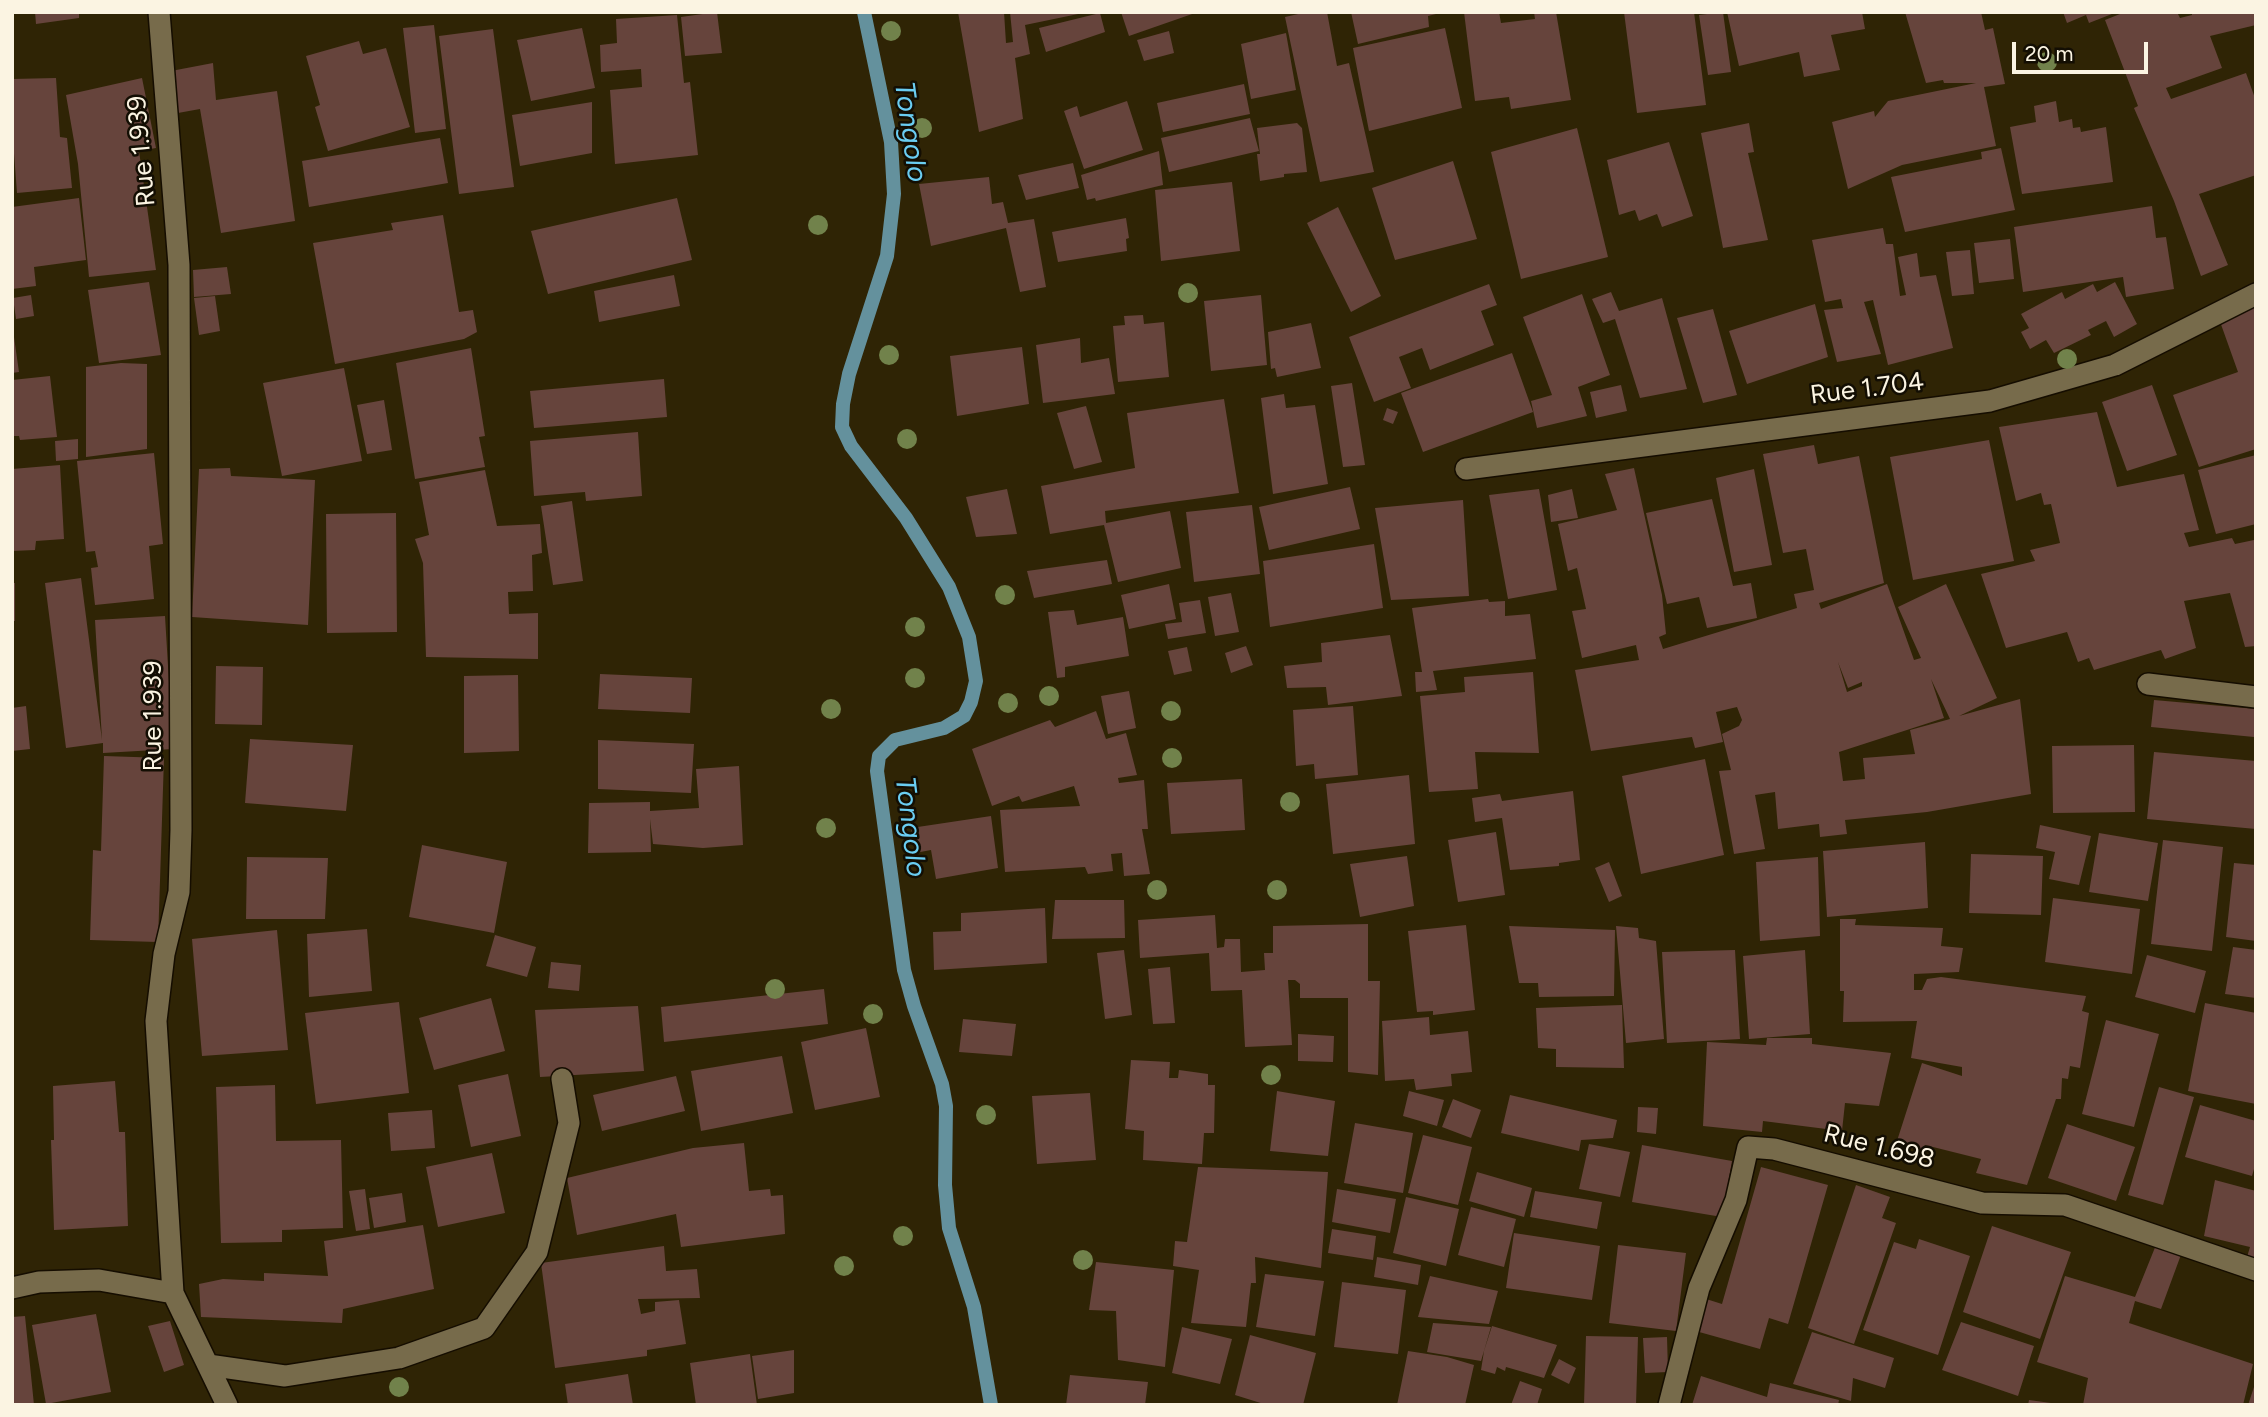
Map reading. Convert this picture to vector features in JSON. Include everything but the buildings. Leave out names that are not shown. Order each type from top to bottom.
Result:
[{"type":"street","name":"Rue 1.939","points":[[159,12],[179,265],[181,842],[179,892],[164,954],[156,1021],[173,1293],[228,1405]]},
{"type":"street","name":"Rue 1.704","points":[[1466,469],[1990,401],[2115,365],[2256,294]]},
{"type":"street","points":[[2148,684],[2256,697]]},
{"type":"street","points":[[208,1365],[285,1376],[399,1358],[484,1328],[537,1252],[569,1123],[562,1079]]},
{"type":"street","name":"Rue 1.698","points":[[1669,1405],[1699,1288],[1736,1200],[1748,1147],[1774,1150],[1982,1203],[2064,1205],[2256,1270]]},
{"type":"street","points":[[12,1288],[39,1282],[99,1280],[173,1293]]},
{"type":"waterway","name":"Tongolo","points":[[864,12],[891,142],[894,194],[887,256],[849,374],[842,427],[851,446],[906,518],[949,587],[969,637],[976,681],[964,716],[944,728],[895,740],[879,756],[877,771],[904,970],[942,1084],[946,1106],[945,1185],[949,1228],[974,1307],[991,1405]]}]
